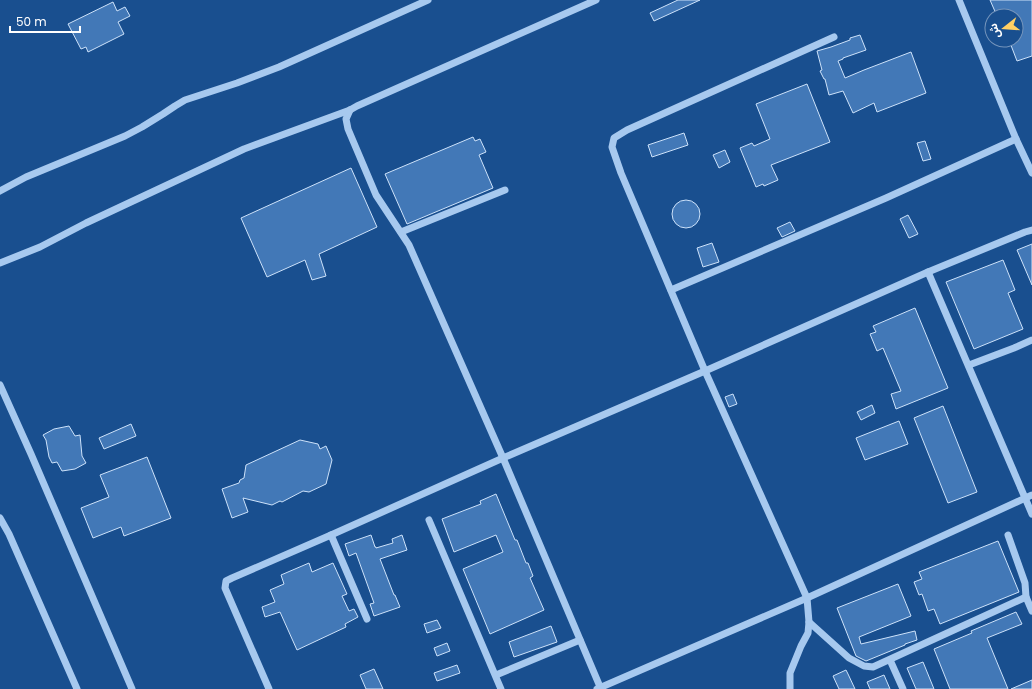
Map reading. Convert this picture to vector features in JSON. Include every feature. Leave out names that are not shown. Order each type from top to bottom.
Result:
[{"type":"lane","points":[[0,191],[26,177],[125,136],[185,100],[236,84],[279,67],[428,0]]},
{"type":"lane","points":[[0,263],[40,247],[86,223],[244,149],[350,110],[596,0]]},
{"type":"lane","points":[[959,0],[1016,139],[1032,173]]},
{"type":"lane","points":[[790,689],[790,673],[800,646],[808,633],[807,598],[705,371],[621,173],[612,147],[614,138],[627,130],[834,37]]},
{"type":"lane","points":[[350,110],[346,119],[348,129],[376,195],[409,245],[503,458],[599,688],[807,598],[1028,497]]},
{"type":"lane","points":[[671,290],[886,198],[1016,139]]},
{"type":"lane","points":[[401,232],[505,190]]},
{"type":"lane","points":[[269,689],[225,588],[226,581],[928,272],[1032,230]]},
{"type":"lane","points":[[928,272],[1028,497],[1032,514]]},
{"type":"lane","points":[[969,365],[1032,340]]},
{"type":"lane","points":[[0,385],[132,689]]},
{"type":"lane","points":[[0,518],[12,541],[77,689]]},
{"type":"lane","points":[[428,520],[501,689]]},
{"type":"lane","points":[[331,535],[367,619]]},
{"type":"lane","points":[[1008,535],[1025,583],[1026,597],[1032,611]]},
{"type":"lane","points":[[808,622],[849,658],[864,666],[873,667],[1026,597]]},
{"type":"lane","points":[[496,675],[580,640]]},
{"type":"lane","points":[[890,660],[903,689]]},
{"type":"building","points":[[678,0],[700,0],[654,21],[650,13]]},
{"type":"building","points":[[990,0],[1032,0],[1032,56],[1017,61],[1012,48],[1024,48],[1024,8],[994,8]]},
{"type":"building","points":[[113,2],[117,11],[125,7],[130,16],[118,22],[124,34],[88,52],[86,47],[81,49],[68,24]]},
{"type":"building","points":[[860,35],[866,50],[838,61],[845,78],[911,52],[926,93],[877,112],[874,103],[853,113],[843,91],[829,95],[825,79],[820,71],[822,70],[817,51]]},
{"type":"building","points":[[807,84],[830,142],[771,165],[778,180],[764,186],[763,184],[756,187],[740,148],[752,143],[754,146],[770,139],[756,104]]},
{"type":"building","points":[[684,133],[688,145],[652,157],[648,145]]},
{"type":"building","points":[[473,137],[475,141],[480,139],[486,152],[479,155],[493,188],[407,224],[385,174]]},
{"type":"building","points":[[925,141],[931,159],[923,161],[917,143]]},
{"type":"building","points":[[725,150],[730,162],[719,168],[713,155]]},
{"type":"building","points":[[351,168],[377,227],[319,254],[326,276],[312,280],[305,260],[267,277],[241,218]]},
{"type":"building","points":[[686,200],[696,204],[700,214],[696,224],[686,228],[676,224],[672,214],[676,204]]},
{"type":"building","points":[[908,215],[918,234],[909,238],[900,219]]},
{"type":"building","points":[[790,222],[795,231],[782,237],[777,228]]},
{"type":"building","points":[[712,243],[719,262],[703,267],[697,248]]},
{"type":"building","points":[[1032,244],[1032,285],[1017,250]]},
{"type":"building","points":[[1003,260],[1015,290],[1008,293],[1023,329],[974,349],[946,282]]},
{"type":"building","points":[[915,308],[948,388],[896,409],[891,394],[901,391],[883,348],[877,351],[870,334],[876,332],[873,326]]},
{"type":"building","points":[[733,394],[737,404],[729,407],[725,397]]},
{"type":"building","points":[[872,405],[875,413],[861,420],[857,412]]},
{"type":"building","points":[[943,406],[977,492],[948,503],[914,418]]},
{"type":"building","points":[[899,421],[908,444],[865,460],[856,438]]},
{"type":"building","points":[[131,424],[136,436],[104,449],[99,438]]},
{"type":"building","points":[[69,426],[75,436],[80,435],[82,456],[86,463],[75,469],[62,471],[57,462],[52,463],[49,457],[46,440],[43,435],[54,429]]},
{"type":"building","points":[[300,440],[318,444],[320,449],[326,446],[332,460],[326,484],[309,492],[303,491],[282,502],[280,501],[272,505],[243,498],[248,512],[232,518],[222,489],[239,483],[240,480],[244,478],[246,465]]},
{"type":"building","points":[[147,457],[171,518],[124,536],[121,527],[93,538],[81,508],[109,497],[100,475]]},
{"type":"building","points":[[496,494],[515,540],[517,540],[526,563],[528,563],[533,576],[530,578],[544,610],[490,634],[463,569],[503,552],[496,535],[454,552],[442,519],[481,504],[480,501]]},
{"type":"building","points":[[371,535],[376,548],[393,543],[392,539],[402,535],[407,550],[380,559],[400,607],[374,616],[370,604],[374,603],[356,553],[349,556],[345,544]]},
{"type":"building","points":[[998,541],[1019,592],[940,624],[934,609],[928,611],[922,594],[919,595],[914,582],[922,579],[919,572]]},
{"type":"building","points":[[309,563],[312,572],[333,563],[347,594],[342,596],[349,611],[354,609],[358,617],[345,624],[346,627],[297,650],[280,612],[265,617],[262,607],[275,602],[270,590],[284,584],[281,575]]},
{"type":"building","points":[[898,584],[911,616],[859,637],[861,644],[915,631],[917,640],[866,661],[856,656],[837,608]]},
{"type":"building","points":[[1016,612],[1022,624],[987,638],[1008,689],[950,689],[934,649]]},
{"type":"building","points":[[437,620],[441,628],[427,633],[424,624]]},
{"type":"building","points":[[551,626],[557,642],[514,657],[509,642]]},
{"type":"building","points":[[447,643],[450,651],[437,656],[434,648]]},
{"type":"building","points":[[923,662],[934,689],[916,689],[907,668]]},
{"type":"building","points":[[457,665],[460,673],[437,681],[434,673]]},
{"type":"building","points":[[374,669],[383,689],[366,689],[360,675]]},
{"type":"building","points":[[846,670],[855,689],[839,689],[833,676]]},
{"type":"building","points":[[884,675],[890,689],[870,689],[867,682]]},
{"type":"building","points":[[1032,680],[1032,689],[1011,689]]}]
